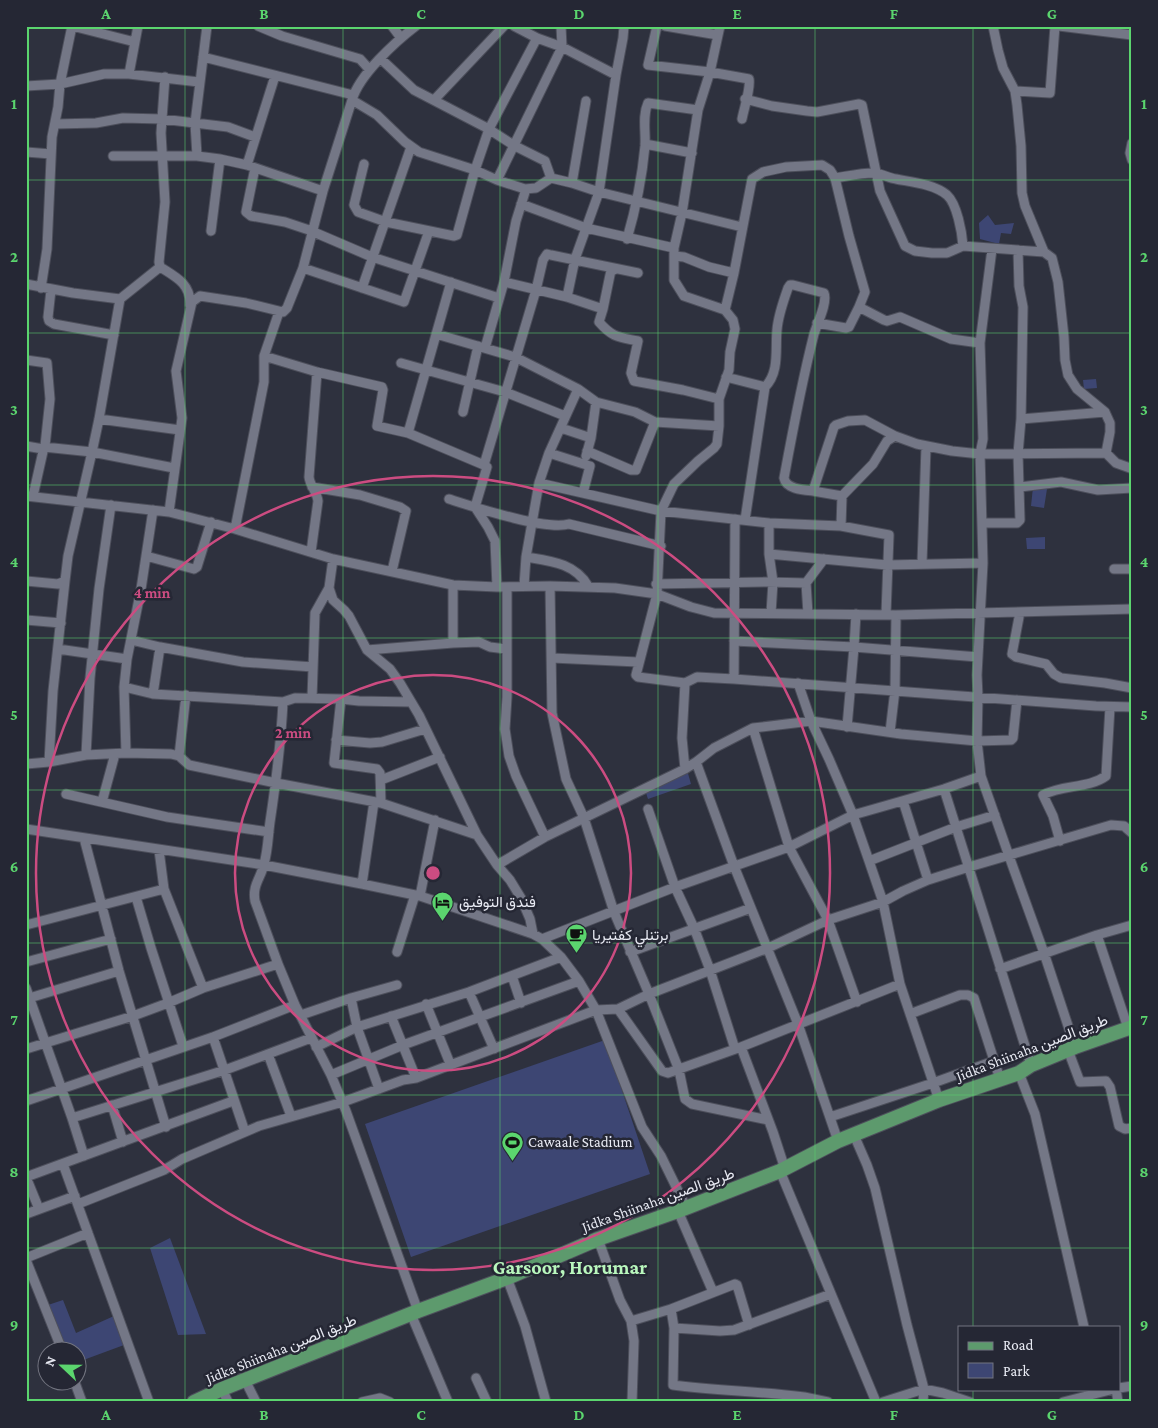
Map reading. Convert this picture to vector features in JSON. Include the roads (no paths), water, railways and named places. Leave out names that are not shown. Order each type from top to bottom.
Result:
[{"type":"main road","name":"Jidka Shiinaha طريق الصين","points":[[194,1402],[225,1395],[245,1380],[507,1278],[598,1239],[783,1170],[838,1141],[939,1100],[1018,1073],[1031,1065],[1130,1028]]},
{"type":"street","points":[[41,288],[46,248],[52,137],[56,124],[60,84],[72,26],[135,42]]},
{"type":"street","points":[[129,74],[138,26]]},
{"type":"street","points":[[197,156],[195,123],[207,26]]},
{"type":"street","points":[[258,26],[282,36],[360,59],[369,69]]},
{"type":"street","points":[[392,26],[401,38]]},
{"type":"street","points":[[190,305],[200,296],[246,303],[284,312],[303,268],[323,191],[352,98],[369,69],[416,26]]},
{"type":"street","points":[[434,100],[504,26]]},
{"type":"street","points":[[514,26],[537,38],[562,47],[616,75]]},
{"type":"street","points":[[497,180],[562,47],[561,26]]},
{"type":"street","points":[[567,297],[575,259],[599,192],[616,75],[624,38],[624,26]]},
{"type":"street","points":[[657,26],[648,65],[710,72],[749,79],[751,85],[742,119]]},
{"type":"street","points":[[665,26],[719,31],[710,72],[698,110],[674,252],[674,280],[684,296],[724,310],[735,325],[729,370],[719,399],[717,444],[674,484],[661,511],[657,594],[635,673],[638,677],[685,683],[697,677],[1110,707],[1132,707]]},
{"type":"street","points":[[993,26],[1003,68],[1015,92],[1022,146],[1022,193],[1025,206],[1044,252],[1052,258],[1058,282],[1064,337],[1064,360],[1068,375],[1077,389],[1105,412],[1110,423],[1106,453]]},
{"type":"street","points":[[1015,92],[1050,93],[1055,26]]},
{"type":"street","points":[[1059,26],[1080,27],[1132,35]]},
{"type":"street","points":[[364,164],[354,205],[358,212],[386,222],[454,236],[457,235],[475,170],[490,129],[537,38]]},
{"type":"street","points":[[203,57],[352,98],[377,115],[411,147],[419,152],[475,170],[497,180],[526,189],[536,188],[550,178],[742,227]]},
{"type":"street","points":[[381,59],[405,83],[422,95],[490,129],[515,146],[545,161],[550,178]]},
{"type":"street","points":[[26,86],[60,84],[104,74],[165,77],[199,82]]},
{"type":"street","points":[[275,76],[256,137],[246,212],[251,216],[285,222],[372,257],[499,298]]},
{"type":"street","points":[[160,267],[165,202],[164,157],[161,144],[165,77]]},
{"type":"street","points":[[746,99],[772,106],[817,112],[860,104],[866,120],[875,173],[888,212],[905,246],[914,251],[947,253],[963,246],[1044,252]]},
{"type":"street","points":[[572,183],[586,101]]},
{"type":"street","points":[[627,239],[638,201],[645,144],[645,109],[648,103],[698,110]]},
{"type":"street","points":[[56,124],[96,123],[123,118],[162,119],[228,128],[256,137]]},
{"type":"street","points":[[1132,143],[1130,153],[1132,160]]},
{"type":"street","points":[[645,144],[692,153]]},
{"type":"street","points":[[362,288],[411,147]]},
{"type":"street","points":[[26,152],[51,154]]},
{"type":"street","points":[[113,156],[197,156],[220,159],[251,166],[323,191]]},
{"type":"street","points":[[211,231],[220,159]]},
{"type":"street","points":[[724,310],[734,273],[752,179],[762,172],[786,167],[822,165],[830,170],[835,178],[849,236],[866,292],[849,327],[817,323]]},
{"type":"street","points":[[835,178],[875,173],[939,190],[952,201],[962,233],[963,246]]},
{"type":"street","points":[[463,412],[470,382],[504,282],[509,249],[526,189]]},
{"type":"street","points":[[521,204],[586,228],[674,252],[709,267],[734,273]]},
{"type":"street","points":[[303,268],[404,302],[429,231]]},
{"type":"street","points":[[992,249],[980,343],[983,439],[980,454],[983,563],[982,613],[978,657],[977,740],[981,776],[1044,953],[1080,1082],[1106,1081],[1110,1087],[1119,1126],[1125,1129],[1132,1128]]},
{"type":"street","points":[[982,523],[1020,522],[1018,454],[1021,419],[1023,307],[1019,286],[1018,250]]},
{"type":"street","points":[[484,465],[536,290],[543,260],[548,254],[638,273]]},
{"type":"street","points":[[49,762],[53,690],[68,556],[100,419],[120,299],[160,267]]},
{"type":"street","points":[[160,267],[176,276],[190,295],[190,305],[176,372],[182,418],[169,512]]},
{"type":"street","points":[[616,269],[610,275],[599,322],[607,332],[616,338],[638,341],[631,373],[634,381],[719,399]]},
{"type":"street","points":[[408,433],[427,372],[451,282]]},
{"type":"street","points":[[504,282],[567,297],[603,310]]},
{"type":"street","points":[[26,284],[51,290],[120,299]]},
{"type":"street","points":[[745,520],[765,387],[770,382],[772,375],[777,350],[777,330],[784,299],[790,285],[824,293],[825,300],[800,389],[784,482],[789,486],[842,496]]},
{"type":"street","points":[[51,290],[49,321],[54,324],[114,335]]},
{"type":"street","points":[[859,307],[884,320],[893,320],[900,317],[951,340],[980,343]]},
{"type":"street","points":[[235,529],[264,382],[264,356],[279,312]]},
{"type":"street","points":[[436,334],[515,357],[578,389],[596,402],[635,412],[655,422],[719,426]]},
{"type":"street","points":[[264,356],[317,372],[382,388],[377,426],[408,433],[487,467],[474,508]]},
{"type":"street","points":[[26,360],[47,363],[50,399],[44,447],[30,496],[169,512],[235,529],[333,559],[453,585],[497,587],[588,586],[632,590],[657,594],[714,612],[896,614],[1132,609]]},
{"type":"street","points":[[401,363],[427,372],[505,392],[565,416]]},
{"type":"street","points":[[311,552],[318,501],[309,477],[317,372]]},
{"type":"street","points":[[726,378],[765,387]]},
{"type":"street","points":[[524,586],[526,557],[539,483],[549,453],[578,389]]},
{"type":"street","points":[[584,464],[591,438],[596,402]]},
{"type":"street","points":[[1021,419],[1105,412]]},
{"type":"street","points":[[100,419],[180,430]]},
{"type":"street","points":[[813,491],[836,425],[862,419],[895,436],[926,447],[980,454],[1106,453],[1116,463],[1131,466]]},
{"type":"street","points":[[587,451],[631,470],[636,470],[655,422]]},
{"type":"street","points":[[560,428],[591,438]]},
{"type":"street","points":[[841,526],[842,496],[873,464],[887,441],[895,436]]},
{"type":"street","points":[[26,446],[92,452],[174,468]]},
{"type":"street","points":[[922,563],[926,447]]},
{"type":"street","points":[[549,453],[590,466],[584,493]]},
{"type":"street","points":[[1020,487],[1061,482],[1098,490],[1132,488]]},
{"type":"street","points":[[539,483],[661,511],[769,523],[841,526],[889,535],[886,614]]},
{"type":"street","points":[[312,486],[360,495],[406,511],[392,571]]},
{"type":"street","points":[[449,499],[474,508],[533,522],[555,526],[569,524],[660,546]]},
{"type":"street","points":[[86,755],[92,653],[111,505]]},
{"type":"street","points":[[474,508],[488,527],[495,541],[497,587]]},
{"type":"street","points":[[126,753],[124,687],[127,659],[153,510]]},
{"type":"street","points":[[734,679],[733,582],[735,519]]},
{"type":"street","points":[[146,556],[194,569],[197,567],[210,522]]},
{"type":"street","points":[[769,523],[773,582],[771,613]]},
{"type":"street","points":[[770,554],[887,565],[983,563]]},
{"type":"street","points":[[526,557],[560,563],[579,573],[588,586]]},
{"type":"street","points":[[312,698],[315,613],[328,588],[333,559]]},
{"type":"street","points":[[808,614],[806,583],[824,559]]},
{"type":"street","points":[[1114,570],[1132,569]]},
{"type":"street","points":[[26,581],[58,584],[65,581]]},
{"type":"street","points":[[656,584],[806,583]]},
{"type":"street","points":[[453,585],[453,642]]},
{"type":"street","points":[[550,586],[552,713],[566,779],[584,818],[614,912],[679,1070],[685,1099],[692,1104],[768,1120]]},
{"type":"street","points":[[507,587],[507,697],[505,729],[510,756],[519,783],[545,838]]},
{"type":"street","points":[[328,588],[333,600],[349,616],[368,650],[390,669],[411,702],[440,757],[477,835],[497,865],[510,880],[520,898],[530,919],[532,934]]},
{"type":"street","points":[[1020,612],[1012,654],[1016,658],[1046,664],[1054,674],[1061,678],[1132,688]]},
{"type":"street","points":[[847,727],[856,614]]},
{"type":"street","points":[[890,732],[897,651],[896,614]]},
{"type":"street","points":[[26,620],[61,623]]},
{"type":"street","points":[[131,640],[243,662],[313,667]]},
{"type":"street","points":[[734,641],[854,647],[978,657]]},
{"type":"street","points":[[368,650],[453,642],[479,642],[490,647],[506,648]]},
{"type":"street","points":[[153,694],[160,647]]},
{"type":"street","points":[[58,649],[127,659]]},
{"type":"street","points":[[552,658],[638,662]]},
{"type":"street","points":[[684,769],[682,738],[685,683]]},
{"type":"street","points":[[798,683],[811,721],[853,815],[869,861],[882,902],[900,984],[939,1100]]},
{"type":"street","points":[[124,687],[153,694],[283,702],[295,698],[312,698],[411,702]]},
{"type":"street","points":[[178,756],[186,695]]},
{"type":"street","points":[[341,699],[334,764],[377,769],[381,780],[362,884]]},
{"type":"street","points":[[497,865],[545,838],[684,769],[714,748],[753,728],[811,721],[890,732],[977,740],[1013,740],[1017,700]]},
{"type":"street","points":[[283,702],[281,741],[264,865],[255,884],[254,893],[278,964],[295,1005],[331,1075],[342,1102],[414,1313],[448,1402]]},
{"type":"street","points":[[1060,841],[1053,816],[1043,795],[1055,790],[1096,782],[1106,776],[1108,772],[1110,707]]},
{"type":"street","points":[[753,728],[789,848],[828,920],[857,1002]]},
{"type":"street","points":[[336,740],[370,743],[382,742],[425,729]]},
{"type":"street","points":[[26,764],[86,755],[126,753],[171,754],[178,756],[189,764],[378,803],[477,835]]},
{"type":"street","points":[[102,802],[115,754]]},
{"type":"street","points":[[381,780],[440,757]]},
{"type":"street","points":[[696,762],[734,866],[798,1024],[838,1141]]},
{"type":"street","points":[[542,939],[675,887],[789,848],[853,815],[944,789],[981,776]]},
{"type":"street","points":[[944,789],[1031,1065]]},
{"type":"street","points":[[66,794],[167,817],[269,832]]},
{"type":"street","points":[[903,801],[928,880]]},
{"type":"street","points":[[648,809],[675,887],[694,928],[738,1048],[768,1120],[783,1170],[831,1294],[876,1402]]},
{"type":"street","points":[[869,861],[956,827],[996,815]]},
{"type":"street","points":[[397,952],[417,896],[434,820]]},
{"type":"street","points":[[26,1214],[76,1200],[164,1170],[182,1159],[271,1121],[342,1102],[403,1080],[416,1078],[596,1010],[618,1009],[649,994],[768,948],[828,920],[882,902],[928,880],[1111,825],[1128,826],[1132,833]]},
{"type":"street","points":[[26,829],[264,865],[362,884],[417,896],[542,939],[561,957],[596,1010],[642,1127],[661,1156],[713,1292]]},
{"type":"street","points":[[84,838],[119,971],[166,1127]]},
{"type":"street","points":[[159,850],[164,889],[203,988]]},
{"type":"street","points":[[26,925],[164,889]]},
{"type":"street","points":[[136,897],[183,1046]]},
{"type":"street","points":[[630,952],[751,908]]},
{"type":"street","points":[[1000,968],[1132,925]]},
{"type":"street","points":[[1097,935],[1130,1028]]},
{"type":"street","points":[[26,962],[111,939]]},
{"type":"street","points":[[316,1047],[357,1027],[469,992],[561,957]]},
{"type":"street","points":[[26,1049],[132,1016],[203,988],[278,964]]},
{"type":"street","points":[[28,998],[119,971]]},
{"type":"street","points":[[512,976],[521,1003]]},
{"type":"street","points":[[331,1075],[403,1046],[579,982]]},
{"type":"street","points":[[618,1009],[662,1071],[668,1073],[738,1048],[900,984]]},
{"type":"street","points":[[301,1015],[397,985]]},
{"type":"street","points":[[26,988],[84,1156]]},
{"type":"street","points":[[469,992],[494,1049]]},
{"type":"street","points":[[910,1014],[960,995],[974,998],[1000,1079]]},
{"type":"street","points":[[351,998],[357,1027],[379,1089]]},
{"type":"street","points":[[426,1004],[451,1066]]},
{"type":"street","points":[[26,1101],[213,1037],[295,1005]]},
{"type":"street","points":[[391,1016],[416,1078]]},
{"type":"street","points":[[213,1037],[245,1132]]},
{"type":"street","points":[[72,1118],[224,1070],[312,1038]]},
{"type":"street","points":[[268,1054],[292,1116]]},
{"type":"street","points":[[830,1117],[994,1061]]},
{"type":"street","points":[[1018,1073],[1035,1114],[1084,1326]]},
{"type":"street","points":[[39,1209],[26,1177],[233,1101]]},
{"type":"street","points":[[112,1105],[123,1142]]},
{"type":"street","points":[[854,1135],[875,1188],[924,1389],[924,1402]]},
{"type":"street","points":[[63,1164],[149,1402]]},
{"type":"street","points":[[58,1340],[26,1259],[88,1233]]},
{"type":"street","points":[[598,1239],[620,1300],[632,1322],[634,1341],[632,1402]]},
{"type":"street","points":[[507,1278],[525,1326],[546,1402]]},
{"type":"street","points":[[632,1322],[735,1284],[737,1285],[749,1325]]},
{"type":"street","points":[[674,1328],[734,1330],[831,1294]]},
{"type":"street","points":[[671,1309],[674,1328],[673,1385],[724,1391],[774,1393],[828,1402]]},
{"type":"street","points":[[476,1378],[487,1402]]},
{"type":"street","points":[[245,1380],[256,1402]]},
{"type":"street","points":[[883,1402],[924,1389],[970,1402]]},
{"type":"street","points":[[78,1390],[82,1402]]},
{"type":"street","points":[[1063,1402],[1096,1391]]},
{"type":"street","points":[[362,1402],[380,1398],[390,1402]]},
{"type":"place","name":"فندق التوفيق","points":[[443,921]]},
{"type":"place","name":"برتنلي كفتيريا","points":[[576,954]]},
{"type":"place","name":"Cawaale Stadium","points":[[512,1161]]},
{"type":"district","name":"Garsoor, Horumar","points":[[570,1267]]}]
